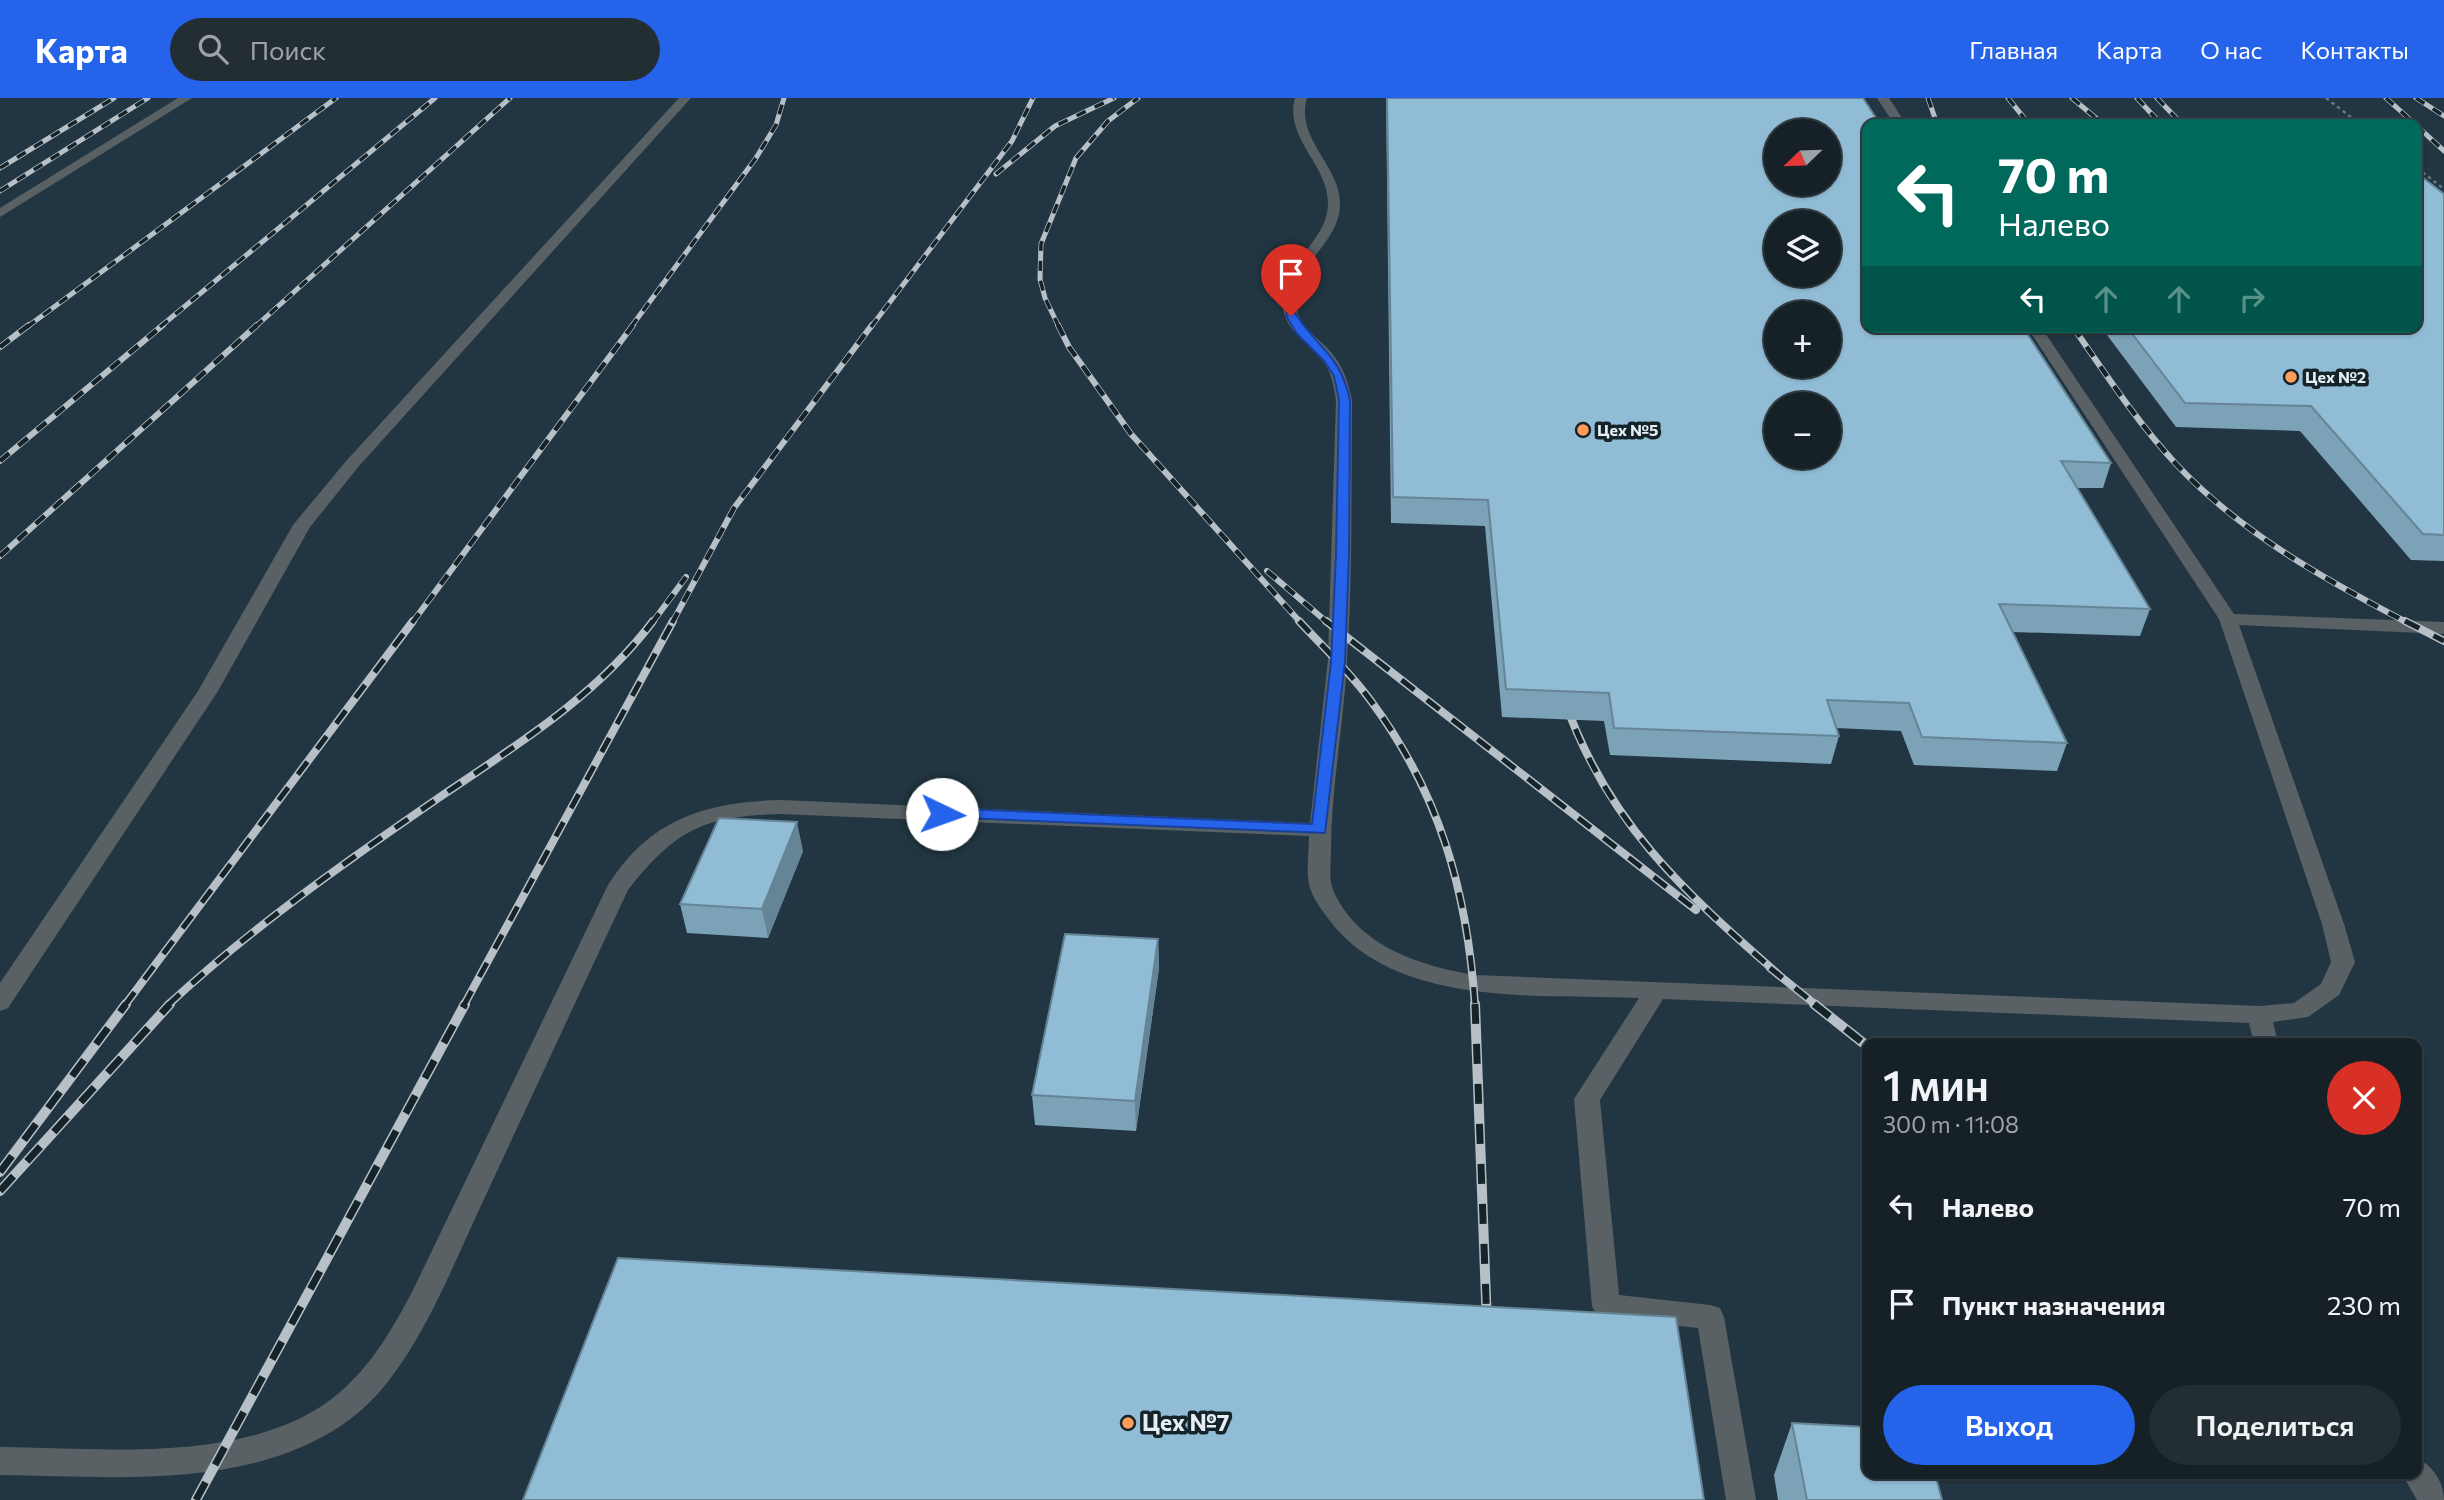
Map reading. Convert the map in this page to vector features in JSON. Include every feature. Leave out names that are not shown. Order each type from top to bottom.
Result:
[{"type":"street","points":[[0,213],[186,98]]},
{"type":"street","points":[[0,1002],[208,691],[302,525],[353,463],[685,98]]},
{"type":"street","points":[[1301,98],[1297,116],[1332,188],[1332,218],[1293,276],[1288,297],[1291,316],[1301,332],[1329,359],[1339,376],[1344,400],[1343,554],[1338,662],[1319,830],[1320,886],[1335,912],[1352,933],[1377,954],[1403,967],[1432,976],[1475,983],[2259,1015],[2300,1011],[2332,989],[2343,962],[2333,924],[2228,619],[2038,333]]},
{"type":"street","points":[[1883,98],[1897,119]]},
{"type":"street","points":[[2228,619],[2444,628]]},
{"type":"street","points":[[0,1461],[181,1461],[260,1446],[306,1431],[346,1405],[380,1372],[403,1337],[618,887],[656,842],[680,825],[714,812],[759,807],[1319,830]]},
{"type":"street","points":[[1657,990],[1587,1099],[1606,1306],[1710,1317],[1741,1500]]},
{"type":"street","points":[[2259,1015],[2265,1038]]},
{"type":"street","points":[[2420,1479],[2434,1500]]},
{"type":"path","points":[[2326,98],[2353,119]]},
{"type":"path","points":[[2422,172],[2444,189]]},
{"type":"shaded area","points":[[2444,98],[2444,1500],[0,1500],[0,100]]},
{"type":"building","name":"Цех №5","points":[[1387,98],[1863,98],[1877,119],[1862,119],[1862,333],[2027,333],[2111,463],[2061,461],[2150,609],[1999,604],[2067,743],[1922,737],[1909,703],[1827,700],[1839,736],[1614,728],[1609,693],[1506,689],[1488,500],[1393,497]]},
{"type":"building","name":"Цех №2","points":[[2422,177],[2444,194],[2444,535],[2423,534],[2311,406],[2185,403],[2132,333],[2422,333]]},
{"type":"building","points":[[719,818],[797,822],[762,909],[680,904]]},
{"type":"building","points":[[1065,934],[1158,939],[1135,1101],[1032,1095]]},
{"type":"building","name":"Цех №7","points":[[618,1258],[1676,1317],[1704,1500],[523,1500]]},
{"type":"building","points":[[1792,1423],[1862,1427],[1862,1479],[1936,1479],[1942,1500],[1807,1500]]},
{"type":"railway","points":[[0,168],[114,98]]},
{"type":"railway","points":[[0,191],[148,98]]},
{"type":"railway","points":[[27,327],[336,98]]},
{"type":"railway","points":[[160,327],[435,98]]},
{"type":"railway","points":[[255,327],[510,98]]},
{"type":"railway","points":[[631,327],[756,158],[776,125],[784,98]]},
{"type":"railway","points":[[871,327],[1012,141],[1033,98]]},
{"type":"railway","points":[[996,174],[1055,126],[1114,98]]},
{"type":"railway","points":[[1059,327],[1045,298],[1040,279],[1041,244],[1076,158],[1108,121],[1138,98]]},
{"type":"railway","points":[[1928,98],[1935,119]]},
{"type":"railway","points":[[2008,98],[2025,119]]},
{"type":"railway","points":[[2072,98],[2097,119]]},
{"type":"railway","points":[[2137,98],[2156,119]]},
{"type":"railway","points":[[2157,98],[2177,119]]},
{"type":"railway","points":[[2386,98],[2409,119]]},
{"type":"railway","points":[[2416,98],[2444,116]]},
{"type":"railway","points":[[2422,131],[2444,151]]},
{"type":"railway","points":[[0,347],[29,325]]},
{"type":"railway","points":[[0,461],[163,325]]},
{"type":"railway","points":[[0,556],[257,325]]},
{"type":"railway","points":[[412,623],[633,325]]},
{"type":"railway","points":[[672,623],[734,508],[872,325]]},
{"type":"railway","points":[[1059,327],[1069,347],[1131,434],[1301,623]]},
{"type":"railway","points":[[2077,333],[2148,431],[2201,489],[2285,553],[2408,623]]},
{"type":"railway","points":[[1267,571],[1328,623]]},
{"type":"railway","points":[[652,623],[686,577]]},
{"type":"railway","points":[[125,1005],[413,621]]},
{"type":"railway","points":[[168,1005],[232,949],[299,897],[553,719],[606,673],[653,621]]},
{"type":"railway","points":[[464,1005],[673,621]]},
{"type":"railway","points":[[1299,621],[1371,701],[1395,736],[1432,808],[1457,883],[1465,922],[1475,1005]]},
{"type":"railway","points":[[1326,621],[1696,910]]},
{"type":"railway","points":[[2405,621],[2444,641]]},
{"type":"railway","points":[[1564,699],[1581,742],[1625,818],[1680,883],[1778,974]]},
{"type":"railway","points":[[1770,968],[1816,1005]]},
{"type":"railway","points":[[0,1172],[126,1004]]},
{"type":"railway","points":[[0,1191],[170,1004]]},
{"type":"railway","points":[[196,1500],[465,1004]]},
{"type":"railway","points":[[1475,1004],[1487,1326]]},
{"type":"railway","points":[[1814,1004],[1862,1042]]},
{"type":"place","name":"Цех №2","points":[[2291,377]]},
{"type":"place","name":"Цех №5","points":[[1583,430]]},
{"type":"place","name":"Цех №7","points":[[1128,1423]]},
{"type":"route","points":[[942,814],[1319,830],[1338,662],[1343,554],[1344,400],[1339,376],[1329,359],[1301,332],[1291,316]]}]
